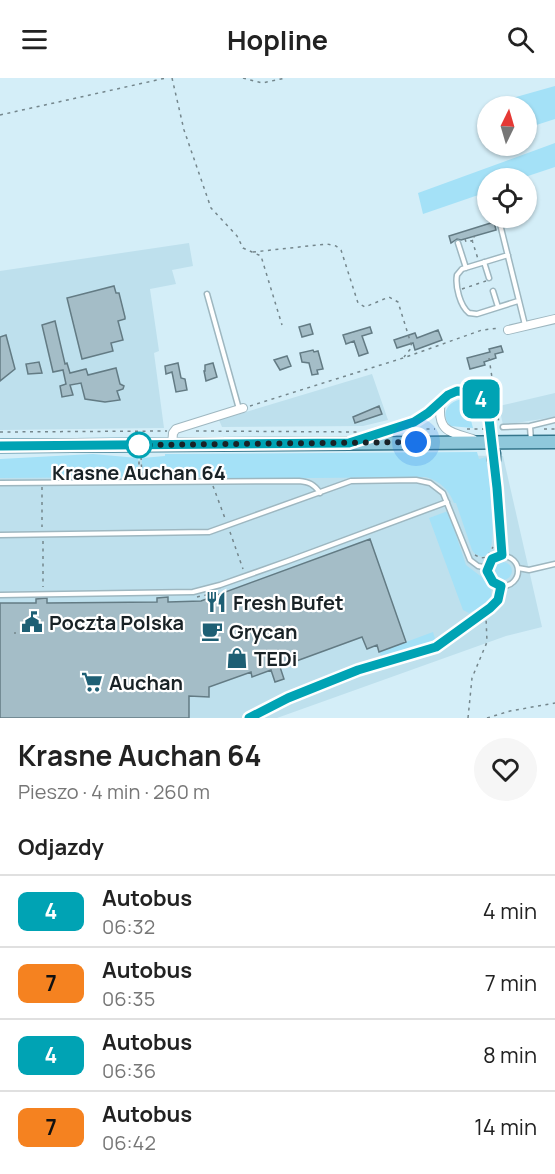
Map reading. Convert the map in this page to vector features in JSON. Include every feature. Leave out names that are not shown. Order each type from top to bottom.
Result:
[{"type":"main road","points":[[0,446],[349,443],[487,433],[531,442],[555,442]]},
{"type":"street","points":[[508,330],[555,319]]},
{"type":"street","points":[[349,443],[421,419],[441,401],[452,393],[462,391],[481,398],[487,406],[487,433],[451,433],[440,419],[441,401]]},
{"type":"street","points":[[172,445],[173,431],[241,408]]},
{"type":"street","points":[[494,457],[502,555]]},
{"type":"lane","points":[[501,228],[525,326]]},
{"type":"lane","points":[[458,243],[466,268]]},
{"type":"lane","points":[[508,255],[466,268],[457,275],[458,290],[464,307],[469,313],[477,314],[518,301]]},
{"type":"lane","points":[[484,262],[492,278]]},
{"type":"lane","points":[[493,291],[498,307]]},
{"type":"lane","points":[[207,294],[241,408]]},
{"type":"lane","points":[[503,427],[530,426],[555,420]]},
{"type":"lane","points":[[530,426],[531,442]]},
{"type":"lane","points":[[0,535],[209,532],[351,482],[416,480],[436,486],[443,493],[470,560],[478,566],[488,568]]},
{"type":"lane","points":[[0,483],[308,482],[316,486],[320,493]]},
{"type":"lane","points":[[0,595],[193,592],[288,561],[447,502]]},
{"type":"lane","points":[[502,555],[514,560],[518,568],[516,580],[509,585],[501,586],[490,580],[488,568],[492,559],[502,555]]},
{"type":"lane","points":[[518,568],[529,570],[555,564]]},
{"type":"lane","points":[[249,718],[288,698],[349,674],[436,647],[498,600],[501,586]]},
{"type":"path","points":[[0,115],[166,78]]},
{"type":"path","points":[[172,78],[184,130],[197,163],[206,199],[217,215],[237,236],[243,248],[261,256],[282,325]]},
{"type":"path","points":[[243,78],[262,83],[286,78]]},
{"type":"path","points":[[465,239],[466,242],[475,240],[474,236]]},
{"type":"path","points":[[253,252],[327,244],[336,246],[341,250],[358,303],[365,307],[389,297],[398,302],[412,347],[403,358]]},
{"type":"path","points":[[458,290],[492,278]]},
{"type":"path","points":[[241,408],[403,358],[482,330],[498,327],[508,330]]},
{"type":"path","points":[[489,358],[499,422],[503,427]]},
{"type":"path","points":[[408,424],[410,429],[444,427]]},
{"type":"path","points":[[467,429],[487,433]]},
{"type":"path","points":[[0,432],[173,431]]},
{"type":"path","points":[[189,431],[362,432]]},
{"type":"path","points":[[128,476],[139,476],[140,457],[141,476]]},
{"type":"path","points":[[468,718],[472,678],[487,642],[485,612]]},
{"type":"path","points":[[487,718],[510,711],[555,703]]},
{"type":"shaded area","points":[[555,86],[555,119],[537,125],[537,96],[519,96]]},
{"type":"shaded area","points":[[555,143],[555,167],[537,173],[537,168],[486,168],[519,156],[537,156],[537,150]]},
{"type":"shaded area","points":[[477,171],[477,195],[423,214],[418,193]]},
{"type":"shaded area","points":[[189,243],[193,266],[172,270],[176,284],[150,289],[159,351],[154,353],[164,428],[0,430],[0,271]]},
{"type":"shaded area","points":[[372,374],[388,420],[363,426],[222,427],[219,420]]},
{"type":"shaded area","points":[[555,393],[555,417],[503,425],[499,406]]},
{"type":"shaded area","points":[[464,399],[476,405],[468,409],[473,428],[450,426],[445,416],[447,408],[454,402]]},
{"type":"shaded area","points":[[477,452],[479,459],[486,457],[492,522],[489,554],[482,557],[472,550],[456,503],[443,487],[426,477],[213,479],[212,476],[142,476],[142,458],[165,456],[165,454]]},
{"type":"shaded area","points":[[93,454],[138,458],[138,475],[0,478],[0,459]]},
{"type":"shaded area","points":[[426,455],[503,456],[542,627],[506,636],[277,718],[0,718],[0,462]]},
{"type":"shaded area","points":[[448,511],[466,565],[483,578],[491,590],[491,596],[486,605],[469,613],[463,610],[429,518]]},
{"type":"shaded area","points":[[503,562],[509,565],[512,571],[509,577],[503,580],[497,577],[494,571],[497,565]]},
{"type":"shaded area","points":[[433,632],[436,642],[433,644],[383,658],[379,652]]},
{"type":"building","points":[[477,227],[496,228],[496,230],[461,240],[457,239],[451,243],[449,236]]},
{"type":"building","points":[[114,286],[116,293],[119,293],[125,317],[118,321],[123,340],[111,343],[113,351],[82,359],[67,298]]},
{"type":"building","points":[[55,321],[65,364],[67,363],[70,373],[86,369],[88,375],[116,368],[120,384],[124,386],[123,389],[117,391],[120,400],[105,402],[85,399],[81,383],[70,385],[73,395],[62,397],[60,386],[66,384],[63,370],[53,372],[42,325]]},
{"type":"building","points":[[310,324],[313,334],[302,337],[299,327]]},
{"type":"building","points":[[370,327],[372,333],[362,336],[368,353],[359,356],[354,341],[346,344],[343,335]]},
{"type":"building","points":[[438,330],[442,340],[415,350],[413,343],[397,348],[394,340],[415,333],[417,338]]},
{"type":"building","points":[[6,335],[15,369],[0,381],[0,337]]},
{"type":"building","points":[[501,346],[503,352],[495,354],[496,358],[484,362],[485,365],[470,369],[467,358],[490,352],[489,349]]},
{"type":"building","points":[[318,351],[323,369],[317,370],[318,374],[312,375],[309,363],[302,362],[300,353]]},
{"type":"building","points":[[287,356],[291,366],[280,370],[274,360]]},
{"type":"building","points":[[39,362],[42,373],[28,374],[26,364]]},
{"type":"building","points":[[178,363],[181,378],[185,379],[187,390],[176,392],[172,372],[166,374],[165,366]]},
{"type":"building","points":[[213,363],[217,377],[206,381],[205,365]]},
{"type":"building","points":[[379,406],[382,414],[355,423],[353,417]]},
{"type":"building","points":[[370,539],[406,642],[379,652],[377,645],[367,649],[362,637],[280,667],[284,679],[275,682],[271,670],[252,677],[251,672],[209,687],[209,697],[189,696],[189,718],[0,718],[0,603],[36,603],[36,599],[47,598],[47,603],[157,602],[157,598],[168,597],[168,602],[201,601]]},
{"type":"bus line","name":"4","points":[[0,446],[349,443],[421,419],[444,398],[457,391],[472,393],[481,398],[488,410],[494,453],[502,555],[492,559],[487,571],[489,578],[501,586],[498,600],[436,647],[358,670],[288,698],[249,718]]},
{"type":"place","name":"Krasne Auchan 64","points":[[139,445]]},
{"type":"place","name":"Fresh Bufet","points":[[216,602]]},
{"type":"place","name":"Poczta Polska","points":[[32,622]]},
{"type":"place","name":"Grycan","points":[[212,631]]},
{"type":"place","name":"TEDi","points":[[237,658]]},
{"type":"place","name":"Auchan","points":[[92,682]]},
{"type":"route","points":[[139,445],[416,442]]}]
